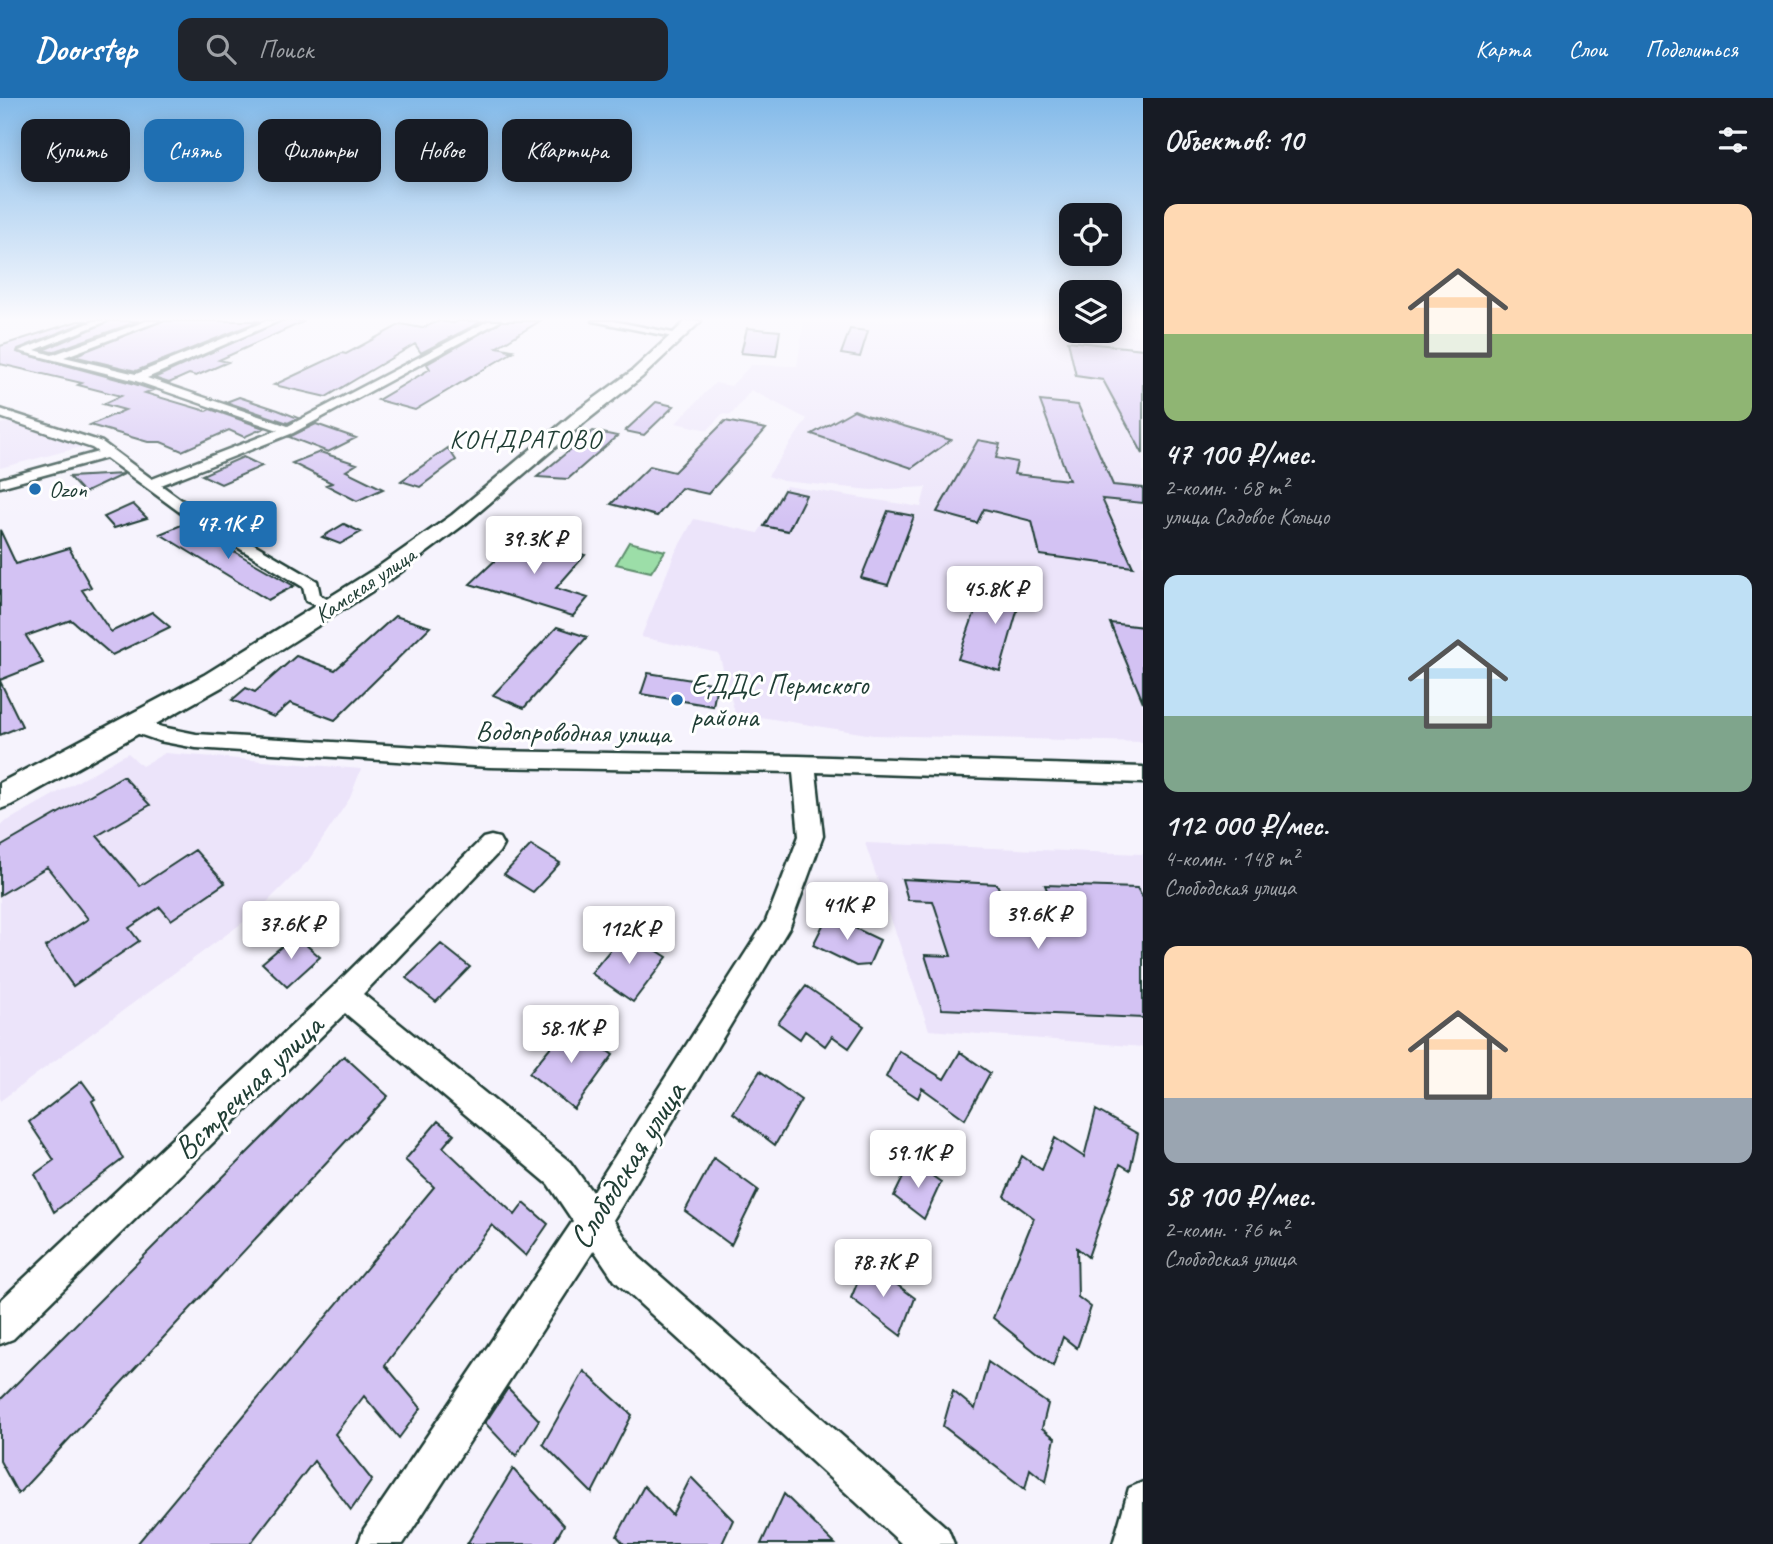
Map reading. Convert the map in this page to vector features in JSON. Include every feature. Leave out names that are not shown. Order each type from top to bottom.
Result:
[{"type":"street","points":[[168,388],[289,430]]},
{"type":"street","points":[[150,484],[251,447],[367,388]]},
{"type":"street","name":"Камская улица","points":[[0,797],[213,681],[333,608],[459,519],[617,388]]},
{"type":"street","points":[[0,413],[97,444],[186,510],[311,585],[312,597],[333,608]]},
{"type":"street","points":[[0,483],[110,453]]},
{"type":"street","name":"Водопроводная улица","points":[[131,724],[159,734],[196,741],[489,760],[799,764],[1143,775]]},
{"type":"street","name":"Слободская улица","points":[[379,1544],[594,1220],[777,926],[810,836],[806,774],[799,764]]},
{"type":"street","name":"Встречная улица","points":[[0,1326],[344,995],[491,845]]},
{"type":"street","points":[[344,995],[559,1173],[626,1269],[933,1544]]},
{"type":"street","points":[[1134,1544],[1143,1502]]},
{"type":"shaded area","points":[[710,388],[1143,388],[1143,742],[873,735],[735,713],[719,654],[641,637],[675,553],[694,519],[758,533],[786,486],[921,507],[926,487],[871,490],[783,481],[768,476],[807,419],[751,390],[731,415],[722,414],[708,430],[676,423]]},
{"type":"shaded area","points":[[9,422],[89,445],[0,468],[0,424]]},
{"type":"shaded area","points":[[128,753],[142,766],[165,753],[361,769],[350,798],[308,861],[257,912],[0,1101],[0,825]]},
{"type":"shaded area","points":[[865,843],[1143,854],[1143,1047],[929,1030]]},
{"type":"green space","points":[[629,542],[665,551],[651,572],[616,564]]},
{"type":"building","points":[[92,388],[148,388],[153,390],[145,393],[206,411],[210,409],[264,428],[244,437],[229,430],[182,451],[161,442],[148,442],[90,425],[125,410],[103,404],[121,396]]},
{"type":"building","points":[[289,388],[340,388],[326,397]]},
{"type":"building","points":[[397,388],[451,388],[415,410],[378,400]]},
{"type":"building","points":[[1108,388],[1143,388],[1143,454]]},
{"type":"building","points":[[239,397],[298,418],[288,423],[226,402]]},
{"type":"building","points":[[1040,401],[1078,405],[1113,485],[1143,488],[1143,503],[1102,499],[1133,567],[1040,555],[1032,521],[984,509],[977,523],[937,512],[978,440],[1000,444],[996,458],[1017,462],[1014,474],[1069,480]]},
{"type":"building","points":[[656,402],[674,406],[644,435],[625,431]]},
{"type":"building","points":[[854,410],[951,440],[912,468],[812,434]]},
{"type":"building","points":[[725,421],[766,429],[708,494],[681,488],[657,516],[611,504],[650,466],[674,472]]},
{"type":"building","points":[[316,424],[356,438],[328,452],[289,437]]},
{"type":"building","points":[[593,431],[617,436],[568,479],[537,477]]},
{"type":"building","points":[[448,448],[456,460],[420,487],[401,481]]},
{"type":"building","points":[[320,452],[357,464],[346,471],[383,489],[357,501],[326,485],[332,483],[292,463]]},
{"type":"building","points":[[243,457],[262,466],[221,484],[202,475]]},
{"type":"building","points":[[124,474],[84,493],[69,477]]},
{"type":"building","points":[[784,490],[806,495],[788,531],[764,526]]},
{"type":"building","points":[[133,504],[147,518],[114,528],[104,517]]},
{"type":"building","points":[[888,511],[914,516],[888,585],[861,578]]},
{"type":"building","points":[[186,523],[294,586],[268,600],[160,534]]},
{"type":"building","points":[[344,524],[361,532],[340,544],[322,537]]},
{"type":"building","points":[[0,530],[16,564],[69,548],[91,587],[82,590],[111,632],[152,612],[170,627],[112,655],[71,620],[26,636],[43,663],[0,680]]},
{"type":"building","points":[[519,538],[585,555],[556,588],[588,598],[573,616],[470,584]]},
{"type":"building","points":[[1012,578],[1040,586],[1031,605],[1020,601],[1000,671],[958,659],[979,600],[997,605]]},
{"type":"building","points":[[395,616],[430,627],[335,720],[290,703],[274,717],[232,700],[246,688],[255,692],[296,656],[335,670]]},
{"type":"building","points":[[1110,623],[1143,627],[1143,702]]},
{"type":"building","points":[[557,627],[587,637],[524,708],[493,695]]},
{"type":"building","points":[[648,673],[717,684],[713,706],[641,694]]},
{"type":"building","points":[[0,681],[22,726],[0,735]]},
{"type":"building","points":[[123,776],[150,805],[97,836],[140,886],[195,850],[225,883],[171,920],[160,907],[129,928],[139,941],[73,986],[45,947],[88,919],[47,867],[0,895],[0,847]]},
{"type":"building","points":[[531,845],[560,863],[533,892],[504,874]]},
{"type":"building","points":[[902,879],[997,884],[1010,918],[1059,920],[1045,885],[1137,888],[1143,898],[1143,1018],[942,1009],[925,955],[951,956],[933,901],[908,900]]},
{"type":"building","points":[[828,915],[880,940],[869,965],[856,966],[813,945]]},
{"type":"building","points":[[626,931],[667,957],[633,1002],[591,973]]},
{"type":"building","points":[[295,935],[320,957],[287,987],[262,963]]},
{"type":"building","points":[[441,944],[470,967],[436,1002],[406,978]]},
{"type":"building","points":[[806,986],[864,1026],[849,1048],[832,1036],[825,1046],[805,1031],[800,1039],[778,1023]]},
{"type":"building","points":[[570,1023],[613,1055],[574,1109],[529,1073]]},
{"type":"building","points":[[899,1051],[944,1079],[960,1052],[990,1073],[965,1119],[922,1088],[918,1098],[886,1077]]},
{"type":"building","points":[[344,1056],[388,1096],[18,1494],[0,1461],[0,1400]]},
{"type":"building","points":[[760,1071],[801,1100],[775,1145],[733,1113]]},
{"type":"building","points":[[82,1081],[95,1099],[92,1101],[123,1159],[54,1212],[35,1174],[54,1160],[29,1122]]},
{"type":"building","points":[[1096,1110],[1138,1134],[1130,1170],[1120,1164],[1088,1257],[1077,1248],[1078,1297],[1091,1307],[1077,1348],[1063,1337],[1053,1366],[993,1318],[1034,1218],[1004,1196],[1022,1156],[1042,1170],[1055,1138],[1084,1157]]},
{"type":"building","points":[[438,1121],[454,1134],[443,1147],[515,1215],[524,1203],[548,1224],[526,1256],[492,1225],[385,1365],[421,1408],[399,1438],[364,1396],[335,1434],[372,1480],[351,1510],[314,1461],[250,1544],[137,1544],[434,1187],[405,1160]]},
{"type":"building","points":[[714,1158],[758,1190],[731,1245],[685,1211]]},
{"type":"building","points":[[911,1161],[941,1182],[924,1219],[894,1196]]},
{"type":"building","points":[[866,1262],[915,1298],[901,1336],[851,1298]]},
{"type":"building","points":[[988,1362],[1048,1404],[1042,1428],[1055,1438],[1046,1482],[1030,1469],[1025,1489],[943,1426],[953,1391],[975,1409]]},
{"type":"building","points":[[584,1371],[632,1415],[592,1493],[543,1444]]},
{"type":"building","points":[[508,1388],[539,1420],[516,1456],[485,1423]]},
{"type":"building","points":[[513,1469],[564,1525],[553,1544],[467,1544]]},
{"type":"building","points":[[691,1477],[733,1520],[722,1544],[624,1544],[617,1536],[644,1486],[672,1515]]},
{"type":"building","points":[[784,1494],[835,1544],[761,1544]]},
{"type":"place","name":"Ozon","points":[[35,489]]},
{"type":"place","name":"ЕДДС Пермского района","points":[[677,700]]},
{"type":"district","name":"КОНДРАТОВО","points":[[526,439]]}]
